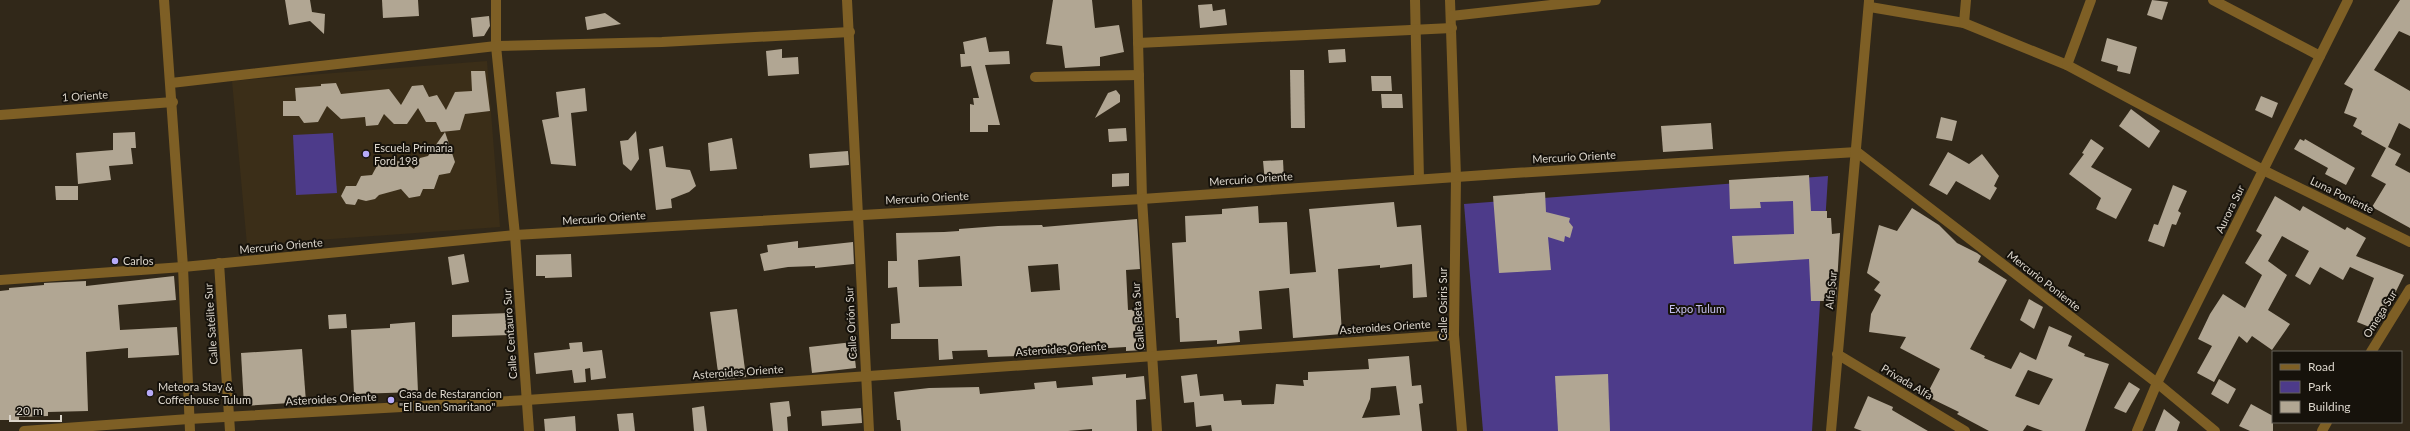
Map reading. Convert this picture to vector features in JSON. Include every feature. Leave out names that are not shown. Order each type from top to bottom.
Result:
[{"type":"street","points":[[164,0],[173,102],[183,267],[190,431]]},
{"type":"street","name":"Calle Centauro Sur","points":[[496,0],[496,46],[515,235],[529,431]]},
{"type":"street","name":"Calle Orión Sur","points":[[847,0],[850,32],[857,214],[869,431]]},
{"type":"street","name":"Calle Beta Sur","points":[[1137,0],[1142,199],[1157,431]]},
{"type":"street","points":[[1415,0],[1419,179]]},
{"type":"street","name":"Calle Osiris Sur","points":[[1450,0],[1456,177],[1454,335],[1462,431]]},
{"type":"street","points":[[1451,16],[1596,0]]},
{"type":"street","points":[[1964,22],[1966,0]]},
{"type":"street","points":[[2067,65],[2091,0]]},
{"type":"street","points":[[2213,0],[2320,56]]},
{"type":"street","name":"Aurora Sur","points":[[2138,431],[2157,383],[2348,0]]},
{"type":"street","name":"Luna Poniente","points":[[1869,3],[1964,22],[2067,65],[2263,170],[2410,242]]},
{"type":"street","name":"Alfa Sur","points":[[1831,431],[1857,152],[1869,3]]},
{"type":"street","points":[[1138,42],[1452,28]]},
{"type":"street","points":[[171,83],[496,46],[662,42],[850,32]]},
{"type":"street","points":[[1035,77],[1139,75]]},
{"type":"street","name":"1 Oriente","points":[[0,115],[173,102]]},
{"type":"street","name":"Mercurio Oriente","points":[[0,280],[219,264],[515,235],[857,214],[1142,199],[1419,179],[1857,152]]},
{"type":"street","name":"Mercurio Poniente","points":[[1857,152],[2157,383],[2215,431]]},
{"type":"street","name":"Calle Satélite Sur","points":[[219,264],[230,431]]},
{"type":"street","name":"Omega Sur","points":[[2372,351],[2410,289]]},
{"type":"street","name":"Asteroides Oriente","points":[[24,431],[189,419],[527,400],[866,375],[1454,335]]},
{"type":"street","name":"Privada Alfa","points":[[1837,354],[1965,431]]},
{"type":"shaded area","name":"Escuela Primaria Ford 198","points":[[487,61],[500,227],[247,245],[232,81]]},
{"type":"green space","points":[[333,133],[337,193],[296,195],[293,135]]},
{"type":"green space","name":"Expo Tulum","points":[[1828,176],[1812,431],[1483,431],[1464,204]]},
{"type":"building","points":[[285,0],[310,0],[312,12],[325,14],[324,34],[310,21],[289,25]]},
{"type":"building","points":[[382,0],[418,0],[419,16],[383,18]]},
{"type":"building","points":[[1053,0],[1092,0],[1095,28],[1119,25],[1124,52],[1100,57],[1100,66],[1065,68],[1062,46],[1046,44]]},
{"type":"building","points":[[2152,0],[2168,2],[2162,20],[2147,15]]},
{"type":"building","points":[[2400,0],[2410,0],[2410,36],[2399,31],[2374,70],[2410,91],[2410,129],[2399,123],[2388,147],[2401,154],[2395,165],[2410,173],[2410,228],[2372,207],[2386,184],[2371,176],[2386,148],[2361,134],[2362,131],[2353,126],[2357,118],[2344,113],[2353,89],[2344,84]]},
{"type":"building","points":[[1212,4],[1213,11],[1225,9],[1227,25],[1200,28],[1198,5]]},
{"type":"building","points":[[605,13],[621,24],[587,30],[585,17]]},
{"type":"building","points":[[489,16],[490,26],[484,36],[473,37],[471,18]]},
{"type":"building","points":[[986,37],[989,52],[1009,51],[1010,64],[985,65],[1000,125],[988,125],[988,132],[970,132],[970,104],[974,105],[973,98],[979,98],[971,66],[961,67],[960,54],[965,54],[963,42]]},
{"type":"building","points":[[2107,38],[2137,47],[2130,74],[2117,71],[2118,66],[2101,61]]},
{"type":"building","points":[[782,49],[782,58],[798,57],[799,74],[768,76],[766,51]]},
{"type":"building","points":[[1345,49],[1346,62],[1329,63],[1328,50]]},
{"type":"building","points":[[1290,70],[1304,70],[1305,128],[1291,128]]},
{"type":"building","points":[[471,71],[485,71],[490,111],[465,114],[460,130],[441,132],[436,122],[426,122],[418,108],[407,124],[394,124],[384,114],[378,125],[366,126],[365,117],[341,119],[327,106],[318,122],[304,123],[299,116],[283,116],[283,101],[296,101],[295,88],[336,83],[341,94],[389,89],[401,105],[412,86],[423,85],[429,97],[437,95],[446,110],[455,92],[472,91]]},
{"type":"building","points":[[1371,76],[1391,76],[1392,91],[1372,91]]},
{"type":"building","points":[[585,88],[587,111],[571,113],[576,166],[551,164],[542,120],[559,117],[556,92]]},
{"type":"building","points":[[1116,90],[1120,95],[1120,102],[1095,118],[1108,93]]},
{"type":"building","points":[[1381,94],[1402,94],[1403,108],[1382,108]]},
{"type":"building","points":[[2261,96],[2278,103],[2272,118],[2255,110]]},
{"type":"building","points":[[2131,109],[2160,131],[2149,148],[2119,126]]},
{"type":"building","points":[[1941,117],[1957,121],[1952,141],[1936,138]]},
{"type":"building","points":[[1711,123],[1713,149],[1663,152],[1661,126]]},
{"type":"building","points":[[1126,128],[1127,141],[1109,142],[1108,129]]},
{"type":"building","points":[[636,131],[639,159],[631,171],[623,164],[620,141],[628,140]]},
{"type":"building","points":[[135,132],[136,148],[131,148],[133,164],[109,166],[111,180],[78,184],[76,153],[113,150],[113,133]]},
{"type":"building","points":[[445,132],[455,162],[450,173],[439,175],[434,189],[423,189],[420,196],[409,198],[401,189],[379,195],[375,199],[366,201],[358,199],[355,205],[346,204],[341,196],[346,186],[356,186],[361,176],[372,175],[379,162],[403,161],[414,169],[420,158],[428,156]]},
{"type":"building","points":[[732,138],[737,169],[710,171],[708,143]]},
{"type":"building","points":[[2091,139],[2104,148],[2091,167],[2132,189],[2116,219],[2096,209],[2101,198],[2069,174],[2084,154],[2082,153]]},
{"type":"building","points":[[2300,139],[2304,141],[2305,139],[2355,168],[2346,185],[2325,174],[2328,168],[2294,149]]},
{"type":"building","points":[[663,146],[666,167],[690,170],[696,186],[689,192],[671,199],[672,208],[656,210],[649,149]]},
{"type":"building","points":[[848,151],[849,165],[810,168],[809,154]]},
{"type":"building","points":[[1948,152],[1969,164],[1982,154],[1999,176],[1994,186],[1997,188],[1990,200],[1956,181],[1947,195],[1929,185]]},
{"type":"building","points":[[1283,160],[1284,180],[1265,182],[1263,161]]},
{"type":"building","points":[[1129,173],[1129,186],[1112,187],[1112,174]]},
{"type":"building","points":[[1809,175],[1811,211],[1827,211],[1827,218],[1831,218],[1832,234],[1840,233],[1836,301],[1811,301],[1809,259],[1734,264],[1732,236],[1794,234],[1793,201],[1760,202],[1761,208],[1730,209],[1729,180]]},
{"type":"building","points":[[2173,185],[2187,191],[2178,211],[2181,213],[2176,225],[2172,224],[2164,247],[2148,241],[2154,224],[2158,225]]},
{"type":"building","points":[[55,186],[78,186],[78,200],[56,200]]},
{"type":"building","points":[[1545,192],[1546,212],[1570,218],[1569,222],[1573,227],[1570,238],[1565,236],[1564,242],[1548,237],[1551,270],[1499,273],[1493,196]]},
{"type":"building","points":[[2275,196],[2300,211],[2303,206],[2345,230],[2347,227],[2366,238],[2356,256],[2404,275],[2377,330],[2357,322],[2374,278],[2350,267],[2343,280],[2320,267],[2310,285],[2295,276],[2309,251],[2282,236],[2268,261],[2287,275],[2268,310],[2290,324],[2272,350],[2252,336],[2247,343],[2239,336],[2214,382],[2197,373],[2212,346],[2198,339],[2210,314],[2223,294],[2245,308],[2262,275],[2245,263],[2262,235],[2256,231]]},
{"type":"building","points":[[1394,202],[1397,227],[1421,225],[1427,297],[1413,298],[1412,264],[1380,268],[1380,265],[1338,269],[1342,334],[1293,338],[1289,288],[1259,291],[1262,329],[1239,331],[1240,342],[1217,344],[1217,340],[1180,342],[1179,318],[1176,318],[1172,243],[1186,242],[1185,216],[1222,214],[1222,209],[1258,206],[1259,223],[1287,222],[1290,274],[1316,272],[1309,209]]},
{"type":"building","points":[[1912,208],[1939,225],[1957,243],[1981,256],[1978,262],[2007,280],[1970,349],[1985,356],[1984,358],[2011,369],[2020,352],[2036,360],[2049,326],[2072,336],[2068,346],[2085,354],[2084,356],[2109,364],[2085,431],[2043,431],[2027,425],[2023,431],[1989,431],[1957,414],[1959,412],[1926,396],[1940,369],[1900,348],[1906,337],[1869,332],[1871,314],[1881,295],[1874,290],[1880,282],[1867,273],[1879,225],[1897,231]],"holes":[[[2028,370],[2053,379],[2039,405],[2015,396]]]},
{"type":"building","points":[[1137,219],[1140,269],[1126,270],[1128,310],[1143,309],[1145,350],[1126,351],[1126,347],[1075,350],[1075,354],[988,357],[987,350],[952,351],[953,359],[939,360],[938,339],[891,339],[891,324],[900,323],[897,287],[888,288],[888,261],[897,261],[896,233],[959,231],[959,229],[998,226],[1042,225],[1043,227]],"holes":[[[960,256],[962,286],[919,287],[918,260]],[[1058,264],[1060,290],[1031,292],[1028,266]]]},
{"type":"building","points":[[798,241],[798,248],[853,242],[854,264],[815,268],[815,266],[788,267],[764,271],[760,254],[768,252],[767,245]]},
{"type":"building","points":[[464,254],[469,282],[452,285],[448,257]]},
{"type":"building","points":[[571,254],[572,277],[545,278],[545,276],[536,276],[536,255]]},
{"type":"building","points":[[174,276],[176,300],[118,305],[120,330],[177,327],[179,355],[128,358],[128,348],[86,352],[88,411],[48,412],[48,416],[19,417],[19,420],[0,420],[0,291],[9,290],[9,288],[44,285],[44,283],[86,281],[86,286]]},
{"type":"building","points":[[2029,299],[2043,307],[2034,329],[2020,320]]},
{"type":"building","points":[[737,309],[746,377],[719,380],[710,312]]},
{"type":"building","points":[[511,313],[511,335],[452,337],[452,315]]},
{"type":"building","points":[[346,314],[347,328],[329,329],[328,315]]},
{"type":"building","points":[[415,322],[418,392],[354,394],[351,330],[390,328],[390,324]]},
{"type":"building","points":[[582,342],[583,352],[602,350],[606,378],[591,380],[590,368],[585,369],[586,382],[574,383],[572,370],[536,374],[534,353],[570,349],[569,343]]},
{"type":"building","points":[[853,342],[856,368],[812,373],[809,347]]},
{"type":"building","points":[[302,349],[306,402],[244,406],[241,353]]},
{"type":"building","points":[[1409,356],[1412,386],[1421,385],[1423,403],[1419,404],[1422,431],[1212,431],[1211,425],[1196,427],[1194,402],[1184,403],[1181,376],[1197,374],[1200,396],[1223,394],[1224,401],[1241,400],[1242,405],[1274,404],[1276,384],[1304,386],[1303,380],[1308,380],[1308,372],[1369,369],[1368,359]],"holes":[[[1396,386],[1400,415],[1362,418],[1370,399],[1371,388]]]},
{"type":"building","points":[[1126,374],[1126,378],[1144,376],[1146,399],[1136,400],[1137,431],[1092,431],[1092,429],[1068,431],[901,431],[900,420],[897,420],[894,392],[929,388],[979,387],[980,394],[1035,389],[1034,383],[1056,381],[1057,388],[1093,385],[1092,377]]},
{"type":"building","points":[[1608,374],[1610,431],[1558,431],[1555,376]]},
{"type":"building","points":[[2219,379],[2236,389],[2228,404],[2211,394]]},
{"type":"building","points":[[2129,382],[2140,389],[2126,413],[2114,408]]},
{"type":"building","points":[[1868,396],[1893,407],[1892,410],[1928,431],[1862,431],[1854,428]]},
{"type":"building","points":[[789,401],[791,416],[787,417],[788,431],[773,431],[770,403]]},
{"type":"building","points":[[2251,404],[2272,415],[2273,431],[2250,431],[2239,426]]},
{"type":"building","points":[[704,406],[707,431],[694,431],[692,408]]},
{"type":"building","points":[[861,408],[862,423],[822,426],[821,411]]},
{"type":"building","points":[[2164,409],[2180,422],[2177,431],[2155,431]]},
{"type":"building","points":[[633,413],[635,431],[619,431],[617,414]]},
{"type":"building","points":[[575,416],[576,431],[545,431],[544,419]]},
{"type":"place","name":"Escuela Primaria Ford 198","points":[[366,154]]},
{"type":"place","name":"Carlos","points":[[115,261]]},
{"type":"place","name":"Meteora Stay & Coffeehouse Tulum","points":[[150,393]]},
{"type":"place","name":"Casa de Restarancion \"El Buen Smaritano\"","points":[[391,400]]}]
